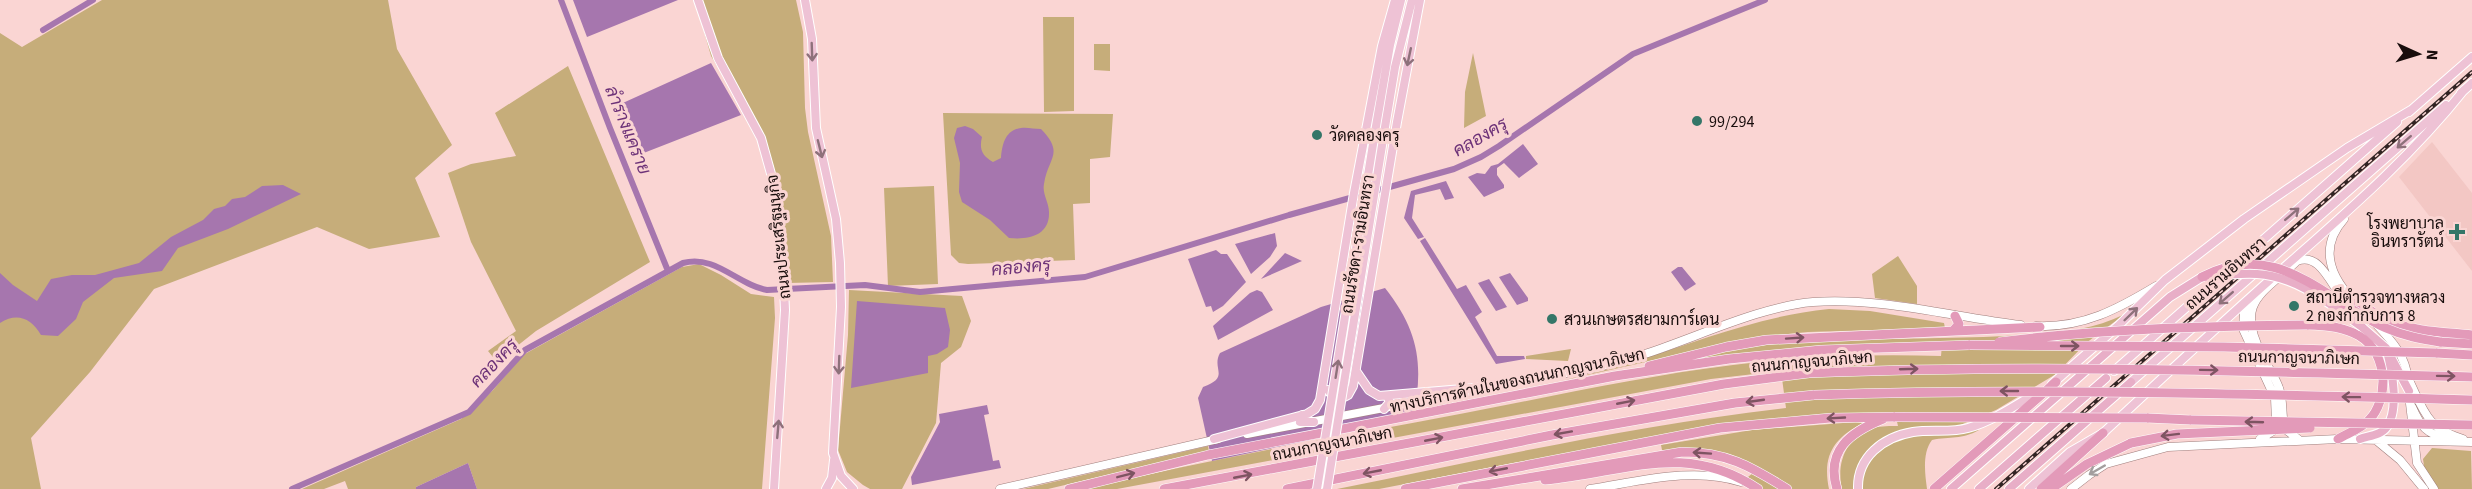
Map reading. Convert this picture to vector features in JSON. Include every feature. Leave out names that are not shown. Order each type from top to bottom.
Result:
[{"type":"highway","points":[[1951,489],[2170,297],[2202,277],[2225,267],[2245,264],[2285,269],[2308,280],[2384,327],[2403,335],[2440,342],[2472,344]]},
{"type":"highway","points":[[2202,277],[2259,274],[2284,280],[2321,298],[2362,327],[2386,348],[2409,396]]},
{"type":"highway","points":[[2349,296],[2387,320],[2400,325],[2472,335]]},
{"type":"highway","points":[[1953,331],[1959,324],[1955,316]]},
{"type":"highway","points":[[1970,345],[2033,338],[2172,329],[2335,326],[2363,338],[2378,358],[2382,369],[2381,396],[2374,413],[2361,427],[2338,439]]},
{"type":"highway","points":[[1615,376],[1715,349],[1766,340],[2040,327]]},
{"type":"highway","points":[[1069,489],[1208,455],[1431,410],[1615,376],[1751,356],[1866,347],[1970,345],[2168,346],[2472,355]]},
{"type":"highway","points":[[2360,439],[2387,428],[2392,413],[2392,368],[2386,348]]},
{"type":"highway","name":"ถนนกาญจนาภิเษก","points":[[1164,489],[1724,384],[1809,373],[1932,368],[2094,368],[2472,376]]},
{"type":"highway","name":"ถนนรามอินทรา","points":[[1979,489],[2106,378]]},
{"type":"highway","points":[[1934,489],[2056,382]]},
{"type":"highway","name":"ถนนรามอินทรา","points":[[2009,489],[2131,382]]},
{"type":"highway","name":"ถนนกาญจนาภิเษก","points":[[1287,489],[1551,435],[1735,403],[1814,395],[1932,391],[2086,392],[2472,400]]},
{"type":"highway","points":[[1837,489],[1833,470],[1842,446],[1849,436],[1891,417]]},
{"type":"highway","points":[[1405,489],[1720,428],[1830,418],[2135,418],[2472,426]]},
{"type":"highway","points":[[2051,489],[2086,464],[2131,442],[2177,434],[2292,430],[2354,424]]},
{"type":"highway","points":[[2041,489],[2103,433]]},
{"type":"highway","points":[[1462,489],[1682,452],[1712,453],[1730,458],[1757,470],[1787,489]]},
{"type":"highway","points":[[1515,481],[1567,478],[1664,462],[1710,466],[1728,471],[1757,489]]},
{"type":"main road","name":"ถนนประเสริฐมนูกิจ","points":[[698,0],[718,58],[753,122],[767,155],[775,188],[785,310],[774,488]]},
{"type":"main road","points":[[805,0],[809,14],[816,128],[833,203],[840,263],[841,307],[833,428],[834,459],[832,478],[826,489]]},
{"type":"main road","points":[[1214,439],[1302,416],[1311,412],[1318,405],[1354,193],[1382,46],[1395,0]]},
{"type":"main road","name":"ถนนรัชดา-รามอินทรา","points":[[1328,489],[1389,54],[1401,0]]},
{"type":"main road","name":"ถนนรัชดา-รามอินทรา","points":[[1317,489],[1379,133],[1412,0]]},
{"type":"main road","points":[[1324,379],[1330,393],[1337,397],[1345,397],[1351,391],[1420,0]]},
{"type":"main road","name":"ถนนรามอินทรา","points":[[2106,378],[2472,57]]},
{"type":"main road","name":"ถนนรามอินทรา","points":[[2131,382],[2472,83]]},
{"type":"main road","points":[[2029,489],[2070,453],[2103,433],[2252,296],[2355,206],[2415,148],[2464,90]]},
{"type":"main road","points":[[1858,489],[1859,474],[1863,464],[1876,448],[1902,435],[1972,427],[2056,382],[2165,280],[2290,186],[2411,110]]},
{"type":"main road","points":[[2355,206],[2339,224],[2329,251],[2331,268],[2342,288],[2395,345],[2406,366],[2417,463],[2420,471],[2434,489]]},
{"type":"main road","points":[[1343,263],[1352,250],[1361,248],[1368,251],[1374,260]]},
{"type":"main road","points":[[2299,440],[2285,429],[2279,387],[2251,334],[2249,320],[2252,307],[2257,298],[2297,261],[2309,259],[2319,265],[2344,302],[2366,314]]},
{"type":"main road","name":"ทางบริการด้านในของถนนกาญจนาภิเษก","points":[[1487,387],[1577,371],[1646,354],[1737,322],[1810,302],[1862,302],[2040,327],[2066,325],[2097,318],[2165,280]]},
{"type":"main road","points":[[2245,442],[2269,435],[2276,421],[2273,391],[2243,329],[2244,313],[2252,296]]},
{"type":"main road","points":[[1356,371],[1369,390],[1376,395],[1426,396],[1487,387]]},
{"type":"main road","points":[[2408,378],[2424,410],[2438,430],[2471,442]]},
{"type":"main road","points":[[1384,409],[1390,402],[1387,396]]},
{"type":"main road","name":"ทางบริการด้านในของถนนกาญจนาภิเษก","points":[[1000,489],[1214,439],[1384,409],[1426,396]]},
{"type":"main road","points":[[2409,396],[2425,430],[2435,437],[2456,437]]},
{"type":"main road","points":[[1302,416],[1300,422],[1314,422]]},
{"type":"main road","points":[[2071,489],[2098,469],[2140,453],[2187,445],[2338,439],[2471,442]]},
{"type":"main road","points":[[2375,440],[2400,460],[2424,489]]},
{"type":"main road","points":[[2417,463],[2418,452],[2432,442]]},
{"type":"main road","points":[[834,459],[841,476],[853,489]]},
{"type":"main road","points":[[1590,489],[1690,476],[1725,479],[1757,489]]},
{"type":"shaded area","points":[[102,0],[388,0],[397,49],[452,145],[415,178],[440,237],[369,249],[317,227],[154,289],[90,372],[31,438],[41,489],[0,489],[0,33],[22,47]]},
{"type":"shaded area","points":[[695,0],[796,0],[803,32],[808,132],[831,236],[833,282],[787,283],[765,143],[711,56]]},
{"type":"shaded area","points":[[1043,17],[1074,17],[1074,111],[1044,112]]},
{"type":"shaded area","points":[[1094,44],[1110,44],[1110,71],[1094,70]]},
{"type":"shaded area","points":[[1473,53],[1486,116],[1464,128],[1465,92]]},
{"type":"shaded area","points":[[568,66],[650,262],[536,331],[497,362],[488,351],[516,331],[471,242],[448,173],[471,164],[516,156],[495,113]]},
{"type":"shaded area","points":[[943,113],[1113,114],[1110,157],[1090,159],[1090,203],[1073,204],[1075,260],[968,264],[959,263],[951,255]]},
{"type":"shaded area","name":"โรงพยาบาล อินทรารัตน์","points":[[2432,142],[2472,193],[2472,271],[2399,177]]},
{"type":"shaded area","points":[[934,186],[938,284],[888,286],[884,188]]},
{"type":"shaded area","points":[[1898,256],[1917,286],[1917,304],[1875,298],[1872,274]]},
{"type":"shaded area","points":[[699,264],[751,294],[774,297],[775,318],[762,489],[477,489],[468,463],[416,489],[348,489],[345,481],[324,489],[302,489],[461,419],[493,390],[523,355],[682,267]]},
{"type":"shaded area","points":[[849,290],[962,296],[971,321],[961,347],[941,363],[936,423],[902,489],[870,489],[863,485],[847,472],[838,450],[848,335]]},
{"type":"shaded area","points":[[1829,309],[1870,311],[1944,323],[1945,328],[1808,332],[1758,337],[1565,380],[1627,364],[1755,323]]},
{"type":"shaded area","points":[[2125,314],[2086,343],[2056,374],[1996,410],[1958,426],[1925,427],[1925,436],[1979,430],[1961,437],[1932,440],[1925,457],[1927,489],[1842,489],[1842,460],[1850,444],[1856,437],[1874,428],[1898,426],[1895,413],[1787,418],[1513,463],[1379,489],[1337,489],[1617,433],[1786,408],[1781,371],[1711,379],[1117,489],[1087,489],[1228,458],[1666,375],[1759,362],[1811,358],[1941,356],[1942,345],[1686,363],[1685,359],[1739,349],[1812,341],[2051,333],[2081,329]]},
{"type":"shaded area","points":[[1571,349],[1568,361],[1526,359],[1526,356]]},
{"type":"shaded area","points":[[1863,423],[1844,435],[1832,449],[1827,466],[1829,489],[1762,489],[1748,477],[1758,469],[1732,455],[1704,450],[1662,450],[1661,445],[1752,430]]},
{"type":"shaded area","points":[[1208,446],[1209,451],[1048,489],[1023,489]]},
{"type":"shaded area","points":[[2432,448],[2471,451],[2472,489],[2438,489],[2425,473],[2423,459]]},
{"type":"water","points":[[573,0],[678,0],[587,37]]},
{"type":"water","points":[[711,63],[741,115],[636,156],[614,107]]},
{"type":"water","points":[[965,126],[973,129],[982,137],[982,152],[993,162],[1001,158],[1005,139],[1016,129],[1041,129],[1048,137],[1054,150],[1044,188],[1049,208],[1048,220],[1046,226],[1037,235],[1009,238],[990,220],[962,202],[959,192],[960,163],[954,138],[957,128]]},
{"type":"water","points":[[1523,144],[1538,164],[1519,178],[1504,163],[1497,168],[1497,175],[1504,188],[1484,197],[1468,177],[1477,173],[1485,174],[1491,166],[1498,164]]},
{"type":"water","points":[[1446,181],[1454,198],[1445,200],[1440,189],[1415,195],[1412,218],[1424,237],[1418,239],[1404,218],[1411,191]]},
{"type":"water","points":[[283,185],[301,194],[228,229],[178,248],[162,271],[114,278],[83,302],[76,319],[58,336],[41,335],[33,324],[23,318],[12,318],[0,323],[0,273],[37,301],[51,279],[72,275],[95,275],[139,263],[171,237],[203,220],[214,209],[225,206],[232,199],[245,197],[262,186]]},
{"type":"water","points":[[1275,233],[1277,246],[1270,257],[1251,274],[1235,244]]},
{"type":"water","points":[[1425,238],[1457,289],[1466,285],[1482,312],[1475,317],[1497,356],[1524,356],[1525,359],[1496,364],[1420,241]]},
{"type":"water","points":[[1216,250],[1221,254],[1227,254],[1246,282],[1223,306],[1213,312],[1211,306],[1206,307],[1188,259]]},
{"type":"water","points":[[1285,253],[1302,261],[1261,279]]},
{"type":"water","points":[[1682,267],[1696,284],[1685,291],[1671,272]]},
{"type":"water","points":[[1510,273],[1528,301],[1517,305],[1499,277]]},
{"type":"water","points":[[1489,279],[1507,307],[1496,311],[1478,283]]},
{"type":"water","points":[[1385,288],[1405,319],[1416,349],[1418,381],[1413,418],[1212,461],[1198,398],[1203,387],[1216,380],[1218,376],[1217,364],[1220,353],[1321,307]]},
{"type":"water","points":[[1257,290],[1262,292],[1273,310],[1218,340],[1213,326],[1250,293]]},
{"type":"water","points":[[857,301],[945,308],[950,330],[948,347],[937,354],[928,356],[928,373],[851,388]]},
{"type":"water","points":[[987,405],[989,414],[984,415],[993,461],[999,460],[1001,468],[912,485],[911,477],[940,422],[939,414]]},
{"type":"water","points":[[468,463],[477,489],[416,489],[416,487]]},
{"type":"waterway","points":[[43,30],[93,0]]},
{"type":"waterway","name":"ลำรางแคราย","points":[[561,0],[668,271]]},
{"type":"waterway","name":"คลองครุ","points":[[292,489],[469,412],[525,350],[683,263],[695,261],[716,266],[756,287],[767,290],[865,285],[920,292],[1085,277],[1289,215],[1454,169],[1499,146],[1633,54],[1765,0]]},
{"type":"railway","points":[[1996,489],[2472,72]]},
{"type":"place","name":"99/294","points":[[1697,121]]},
{"type":"place","name":"วัดคลองครุ","points":[[1317,135]]},
{"type":"place","name":"โรงพยาบาล อินทรารัตน์","points":[[2457,232]]},
{"type":"place","name":"สถานีตำรวจทางหลวง 2 กองกำกับการ 8","points":[[2294,306]]},
{"type":"place","name":"สวนเกษตรสยามการ์เดน","points":[[1552,319]]}]
